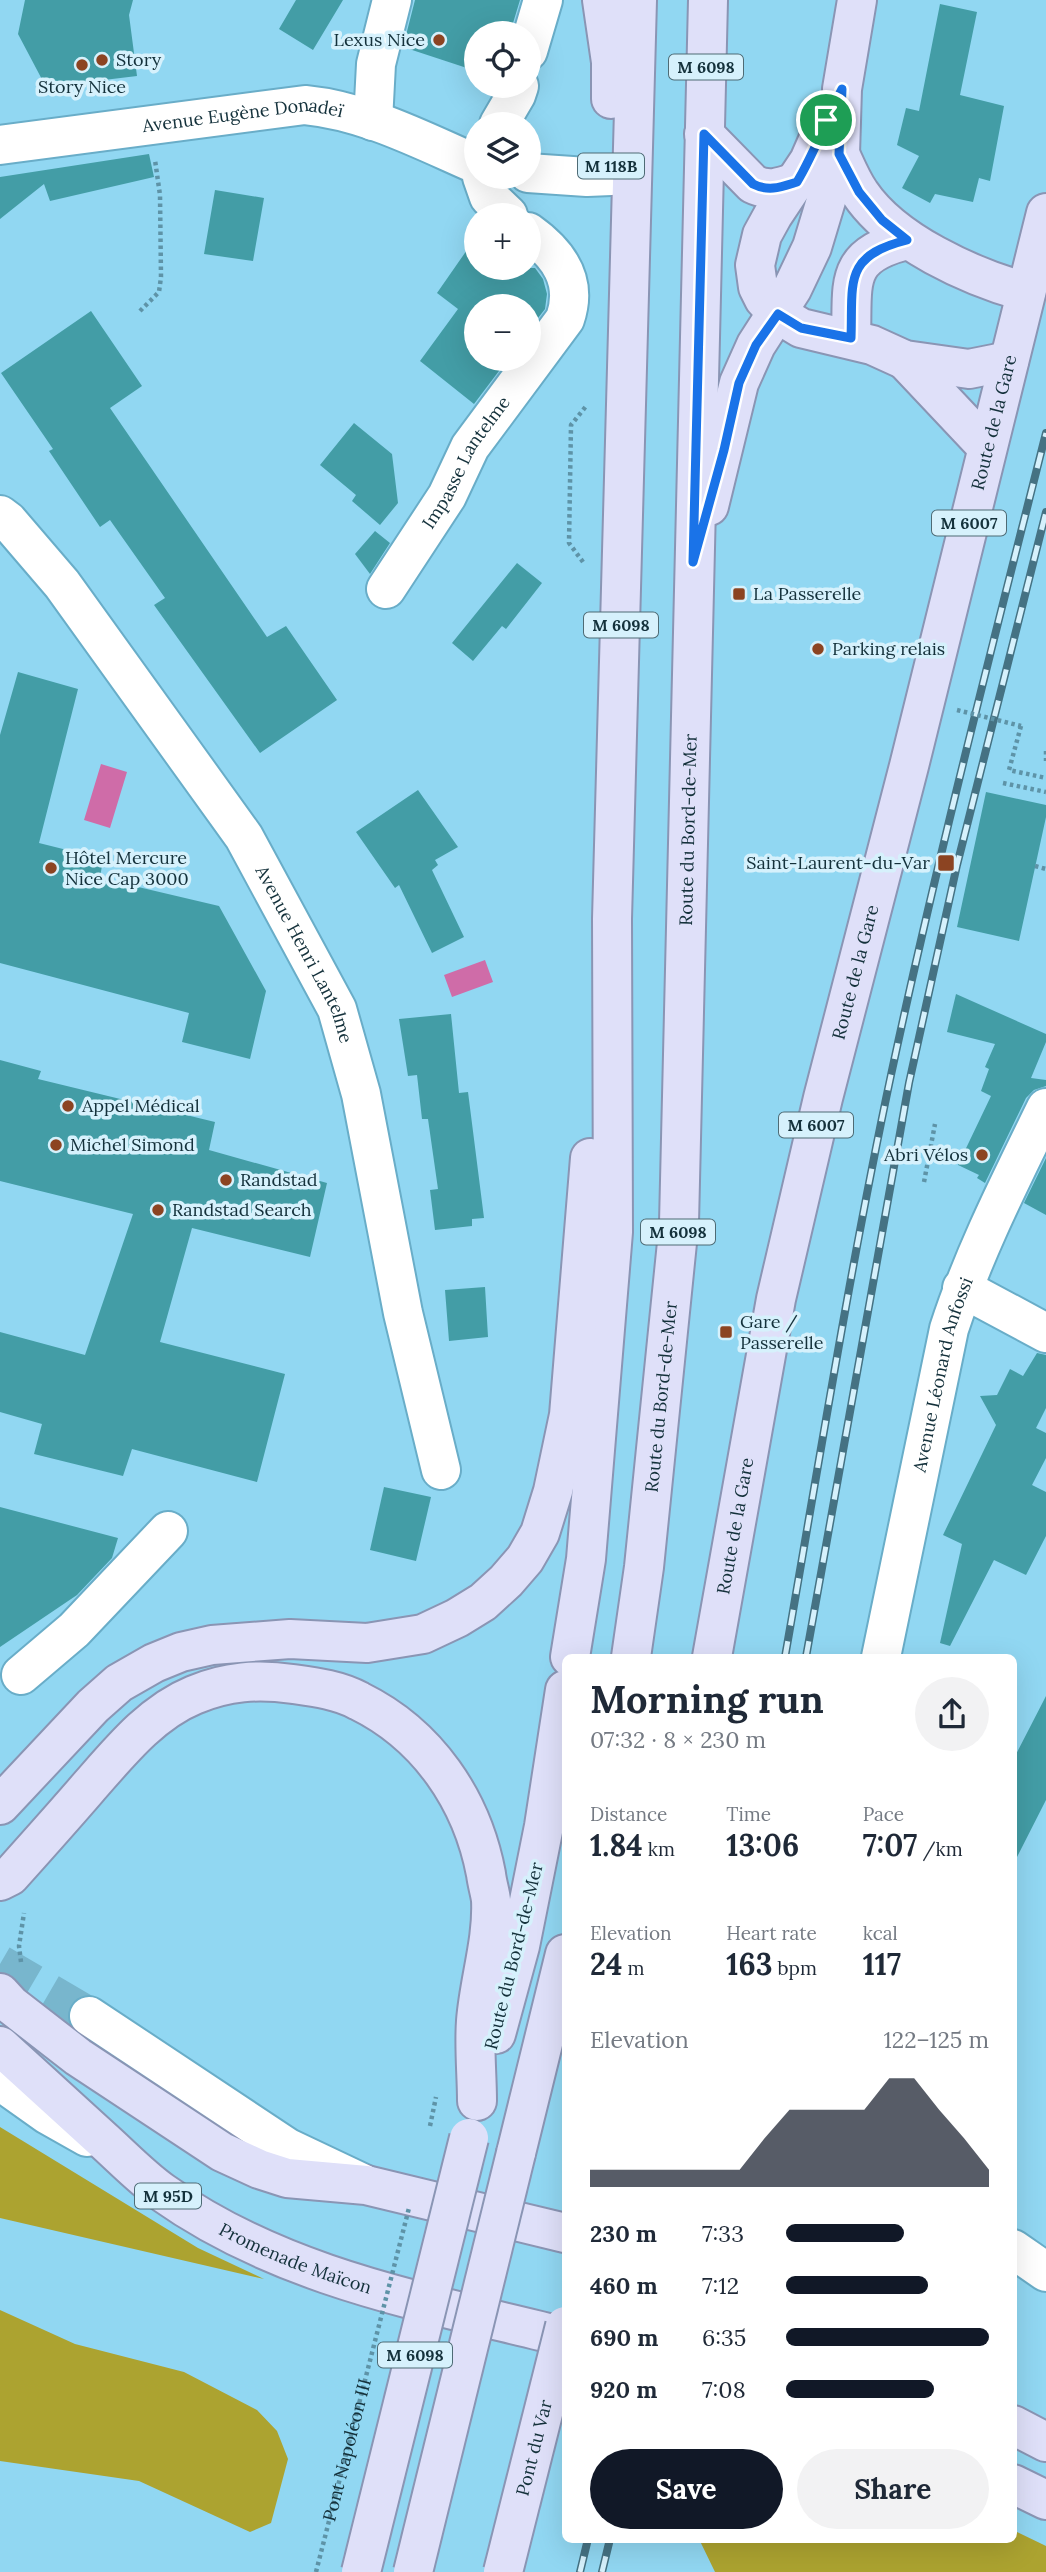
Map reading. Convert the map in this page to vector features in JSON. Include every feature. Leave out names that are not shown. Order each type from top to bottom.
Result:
[{"type":"main road","name":"M 118B","points":[[602,0],[611,62],[611,176],[615,263],[630,330]]},
{"type":"main road","name":"M 6098","points":[[570,1654],[586,1559],[613,1232],[612,919],[637,0]]},
{"type":"main road","name":"Route du Bord-de-Mer","points":[[631,1654],[644,1567],[679,1223],[708,0]]},
{"type":"main road","points":[[693,562],[724,450],[739,383],[756,345],[778,314],[812,247],[839,154],[842,89],[857,0]]},
{"type":"main road","points":[[842,89],[809,161],[773,215],[757,251],[755,265],[758,287],[764,299],[778,314],[801,328],[851,338],[905,359],[969,369],[1010,361]]},
{"type":"main road","points":[[704,134],[753,184],[761,188],[776,189],[797,182]]},
{"type":"main road","points":[[839,154],[859,192],[882,220],[907,240],[994,283],[1026,292]]},
{"type":"main road","name":"Route de la Gare","points":[[713,1654],[779,1285],[823,1098],[909,766],[1046,213]]},
{"type":"main road","points":[[851,338],[856,270],[863,259],[882,246],[907,240]]},
{"type":"main road","points":[[905,359],[987,447]]},
{"type":"main road","points":[[0,1805],[93,1706],[119,1683],[154,1663],[181,1652],[224,1643],[290,1639],[367,1643],[423,1634],[483,1602],[525,1559],[540,1533],[550,1505],[569,1415],[612,919]]},
{"type":"main road","points":[[14,1893],[10,1876],[130,1741],[160,1716],[193,1695],[237,1681],[279,1682],[319,1687],[358,1700],[399,1726],[433,1756],[467,1811],[481,1852],[491,1900],[486,1959],[476,2022],[477,2101]]},
{"type":"main road","name":"Route du Bord-de-Mer","points":[[362,2572],[477,2101],[520,1946],[544,1826],[562,1709]]},
{"type":"main road","name":"M 6098","points":[[413,2572],[562,1966]]},
{"type":"main road","points":[[6,1999],[78,2057],[222,2152],[287,2178],[366,2185],[562,2233]]},
{"type":"main road","name":"Promenade Maïcon","points":[[0,2046],[161,2191],[203,2218],[270,2253],[320,2274],[372,2290],[562,2336]]},
{"type":"main road","name":"Pont du Var","points":[[503,2572],[562,2338]]},
{"type":"main road","points":[[1017,2427],[1046,2442]]},
{"type":"main road","points":[[1017,2486],[1046,2500]]},
{"type":"street","points":[[373,121],[376,64],[392,0]]},
{"type":"street","points":[[537,21],[543,0]]},
{"type":"street","name":"Avenue Eugène Donadeï","points":[[0,145],[305,105],[331,108],[373,121],[464,157]]},
{"type":"street","points":[[541,174],[611,176]]},
{"type":"street","name":"Impasse Lantelme","points":[[386,589],[447,496],[470,447],[565,319],[570,306],[571,290],[565,272],[555,256],[541,244]]},
{"type":"street","name":"Avenue Henri Lantelme","points":[[0,515],[62,584],[244,837],[337,1009],[361,1094],[403,1313],[441,1470]]},
{"type":"street","name":"Avenue Léonard Anfossi","points":[[882,1654],[949,1329],[962,1288],[986,1232],[1046,1108]]},
{"type":"street","points":[[962,1288],[1046,1333]]},
{"type":"street","points":[[22,1675],[74,1630],[168,1531]]},
{"type":"street","points":[[89,2016],[288,2148],[366,2185]]},
{"type":"street","points":[[0,2081],[48,2115],[121,2156]]},
{"type":"street","points":[[1017,2252],[1046,2272]]},
{"type":"path","points":[[140,311],[159,292],[161,277],[160,195],[150,125]]},
{"type":"path","points":[[957,710],[1021,726],[1009,770],[1046,778]]},
{"type":"path","points":[[1046,751],[1046,761]]},
{"type":"path","points":[[1003,783],[1046,792]]},
{"type":"path","points":[[1035,866],[1046,869]]},
{"type":"path","points":[[924,1182],[935,1124]]},
{"type":"path","points":[[6,1999],[29,1986],[19,1946],[21,1923],[14,1893]]},
{"type":"path","points":[[426,2139],[430,2126]]},
{"type":"path","name":"Pont Napoléon III","points":[[316,2572],[409,2207]]},
{"type":"shaded area","points":[[101,764],[127,772],[110,828],[84,820]]},
{"type":"shaded area","points":[[485,960],[493,982],[452,997],[444,975]]},
{"type":"shaded area","points":[[0,2127],[198,2248],[264,2279],[0,2218]]},
{"type":"shaded area","points":[[0,2310],[75,2344],[184,2372],[257,2410],[277,2431],[288,2459],[271,2523],[250,2532],[139,2481],[0,2461]]},
{"type":"shaded area","points":[[1017,2532],[1046,2546],[1046,2572],[715,2572],[701,2543],[1017,2543]]},
{"type":"building","points":[[25,0],[133,0],[129,15],[137,76],[46,87],[18,34]]},
{"type":"building","points":[[296,0],[343,0],[313,50],[279,29]]},
{"type":"building","name":"Lexus Nice","points":[[415,0],[520,0],[514,21],[464,21],[464,67],[403,47]]},
{"type":"building","points":[[940,4],[977,12],[960,95],[1004,106],[990,181],[979,178],[973,202],[935,194],[930,203],[902,188],[919,156],[897,145],[906,108],[919,111]]},
{"type":"building","points":[[149,154],[154,177],[50,201],[44,184],[0,219],[0,177]]},
{"type":"building","points":[[215,190],[264,198],[253,261],[204,254]]},
{"type":"building","points":[[464,254],[464,280],[541,280],[541,276],[543,279],[547,294],[545,309],[541,314],[541,294],[464,294],[464,371],[499,371],[474,404],[420,361],[458,309],[437,293]]},
{"type":"building","points":[[91,311],[142,386],[110,408],[267,637],[286,626],[337,700],[260,753],[154,605],[165,598],[110,520],[100,527],[49,451],[53,449],[1,373]]},
{"type":"building","points":[[354,423],[392,454],[398,503],[380,525],[352,501],[356,495],[320,465]]},
{"type":"building","points":[[375,531],[390,543],[370,574],[355,554]]},
{"type":"building","points":[[517,563],[542,583],[506,629],[502,626],[473,661],[452,643]]},
{"type":"building","name":"Hôtel Mercure Nice Cap 3000","points":[[18,672],[78,689],[39,843],[103,859],[100,878],[219,906],[266,991],[250,1059],[182,1042],[189,1013],[0,963],[0,735]]},
{"type":"building","points":[[418,790],[458,847],[435,860],[438,865],[432,870],[464,937],[432,953],[399,885],[395,888],[356,832]]},
{"type":"building","points":[[986,792],[1046,805],[1046,817],[1019,941],[957,927]]},
{"type":"building","points":[[956,994],[1046,1034],[1046,1042],[1031,1078],[1046,1080],[1046,1086],[1034,1090],[1026,1098],[985,1183],[977,1178],[979,1175],[958,1165],[991,1096],[981,1091],[989,1069],[985,1067],[995,1044],[947,1032]]},
{"type":"building","points":[[451,1014],[459,1093],[468,1092],[484,1218],[472,1219],[472,1226],[435,1230],[430,1190],[438,1189],[428,1119],[422,1119],[417,1075],[408,1076],[399,1019]]},
{"type":"building","points":[[0,1060],[41,1071],[38,1079],[215,1122],[209,1150],[327,1183],[310,1257],[192,1228],[160,1342],[285,1374],[257,1482],[132,1449],[123,1476],[34,1454],[42,1424],[0,1412],[0,1332],[85,1355],[133,1214],[0,1181]]},
{"type":"building","points":[[1046,1158],[1046,1215],[1024,1203]]},
{"type":"building","points":[[485,1287],[488,1337],[449,1341],[445,1290]]},
{"type":"building","points":[[1037,1353],[1046,1355],[1046,1408],[1036,1428],[1046,1433],[1046,1458],[1032,1485],[1046,1492],[1046,1536],[1026,1575],[994,1560],[950,1646],[940,1643],[962,1544],[943,1535],[996,1425],[980,1396],[997,1395],[1010,1369],[1023,1376]]},
{"type":"building","points":[[384,1487],[431,1497],[416,1561],[370,1550]]},
{"type":"building","points":[[0,1507],[118,1538],[112,1558],[77,1595],[0,1647]]},
{"type":"building","points":[[1046,1696],[1046,1800],[1017,1857],[1017,1752]]},
{"type":"tunnel","points":[[0,1964],[89,2016]]},
{"type":"railway","points":[[786,1654],[848,1293],[891,1075],[946,834],[1046,433]]},
{"type":"railway","points":[[807,1654],[909,1083],[957,865],[1046,512]]},
{"type":"railway","points":[[580,2572],[587,2543]]},
{"type":"railway","points":[[602,2572],[609,2543]]},
{"type":"place","name":"Lexus Nice","points":[[439,40]]},
{"type":"place","name":"Story","points":[[102,60]]},
{"type":"place","name":"Story Nice","points":[[82,65]]},
{"type":"place","name":"La Passerelle","points":[[739,594]]},
{"type":"place","name":"Parking relais","points":[[818,649]]},
{"type":"place","name":"Saint-Laurent-du-Var","points":[[946,863]]},
{"type":"place","name":"Hôtel Mercure Nice Cap 3000","points":[[51,868]]},
{"type":"place","name":"Appel Médical","points":[[68,1106]]},
{"type":"place","name":"Michel Simond","points":[[56,1145]]},
{"type":"place","name":"Abri Vélos","points":[[982,1155]]},
{"type":"place","name":"Randstad","points":[[226,1180]]},
{"type":"place","name":"Randstad Search","points":[[158,1210]]},
{"type":"place","name":"Gare / Passerelle","points":[[726,1332]]},
{"type":"route","points":[[842,89],[839,154],[859,192],[882,220],[907,240],[882,246],[863,259],[856,270],[851,338],[801,328],[778,314],[756,345],[739,383],[724,450],[693,562],[704,134],[753,184],[761,188],[776,189],[797,182],[826,120],[842,89]]}]
